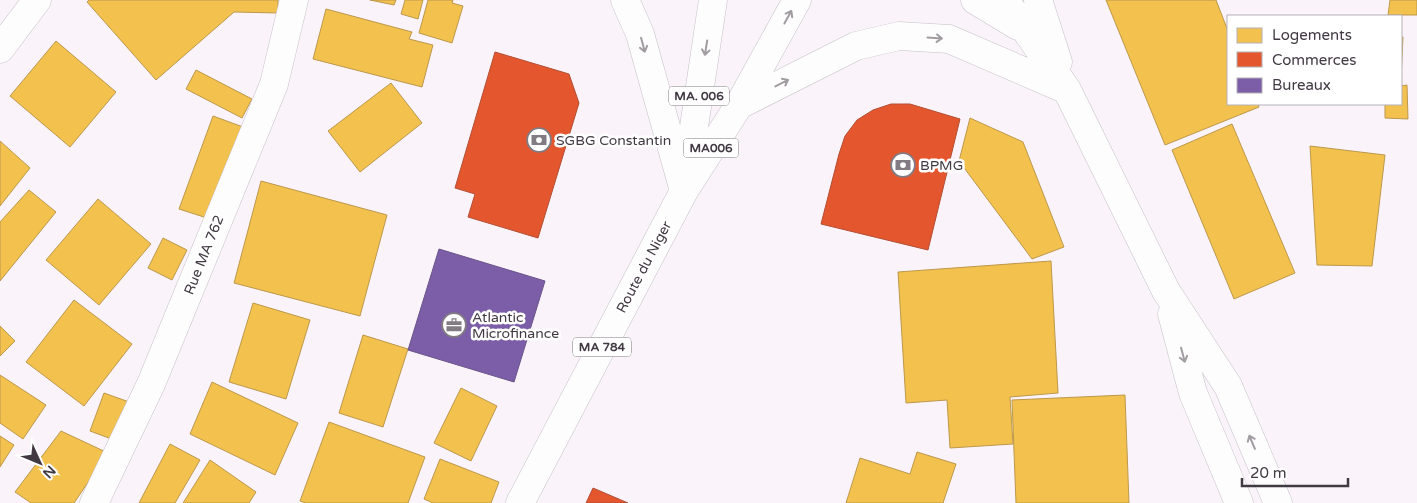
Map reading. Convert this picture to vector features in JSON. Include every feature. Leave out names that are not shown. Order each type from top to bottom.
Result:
[{"type":"main road","points":[[0,50],[37,0]]},
{"type":"main road","name":"Rue MA 762","points":[[94,503],[151,384],[274,84],[294,0]]},
{"type":"main road","points":[[625,0],[640,34],[684,191]]},
{"type":"main road","name":"Route du Niger","points":[[684,191],[713,0]]},
{"type":"main road","name":"Route du Niger","points":[[520,503],[684,191],[739,106],[797,0]]},
{"type":"main road","points":[[975,0],[1026,31]]},
{"type":"main road","points":[[1004,0],[1067,90]]},
{"type":"main road","points":[[1038,0],[1067,90],[1166,291],[1228,386],[1278,503]]},
{"type":"main road","points":[[739,106],[856,46],[899,36],[949,39],[1067,90]]},
{"type":"main road","points":[[1166,291],[1193,393],[1239,503]]},
{"type":"building: Logements","points":[[89,0],[278,0],[278,13],[234,12],[156,80],[87,2]]},
{"type":"building: Logements","points":[[370,0],[396,0],[394,5]]},
{"type":"building: Logements","points":[[405,0],[423,0],[418,19],[401,14]]},
{"type":"building: Logements","points":[[428,0],[453,0],[452,3],[463,6],[452,43],[419,33]]},
{"type":"building: Logements","points":[[1106,0],[1216,0],[1227,28],[1227,105],[1258,105],[1259,107],[1165,145]]},
{"type":"building: Logements","points":[[1390,0],[1417,0],[1417,15],[1388,15]]},
{"type":"building: Logements","points":[[326,9],[412,32],[409,39],[433,45],[422,87],[313,59]]},
{"type":"building: Logements","points":[[56,41],[116,92],[70,147],[10,96]]},
{"type":"building: Logements","points":[[196,70],[252,99],[242,118],[186,89]]},
{"type":"building: Logements","points":[[391,83],[422,123],[360,172],[328,131]]},
{"type":"building: Logements","points":[[1407,85],[1408,119],[1385,118],[1385,105],[1402,105],[1402,86]]},
{"type":"building: Logements","points":[[213,116],[243,127],[210,219],[179,209]]},
{"type":"building: Logements","points":[[970,118],[1023,142],[1064,247],[1032,259],[959,161]]},
{"type":"building: Logements","points":[[1232,124],[1295,273],[1234,299],[1172,150]]},
{"type":"building: Logements","points":[[0,141],[30,168],[0,206]]},
{"type":"building: Logements","points":[[1310,146],[1385,155],[1372,266],[1317,265]]},
{"type":"building: Logements","points":[[261,181],[387,215],[360,316],[234,283]]},
{"type":"building: Logements","points":[[29,190],[56,212],[0,281],[0,222]]},
{"type":"building: Logements","points":[[98,199],[151,244],[99,305],[46,260]]},
{"type":"building: Logements","points":[[163,238],[187,250],[172,280],[148,268]]},
{"type":"building: Logements","points":[[1051,261],[1058,393],[1010,397],[1013,444],[950,448],[947,400],[906,403],[898,272]]},
{"type":"building: Logements","points":[[74,300],[132,344],[84,406],[26,362]]},
{"type":"building: Logements","points":[[253,303],[310,320],[286,399],[229,382]]},
{"type":"building: Logements","points":[[0,326],[15,341],[0,356]]},
{"type":"building: Logements","points":[[363,335],[408,349],[383,427],[339,413]]},
{"type":"building: Logements","points":[[0,375],[46,405],[23,439],[0,423]]},
{"type":"building: Logements","points":[[212,382],[298,423],[275,475],[190,434]]},
{"type":"building: Logements","points":[[461,388],[497,406],[471,461],[434,443]]},
{"type":"building: Logements","points":[[104,393],[132,403],[117,441],[90,431]]},
{"type":"building: Logements","points":[[1125,395],[1129,503],[1016,503],[1012,400]]},
{"type":"building: Logements","points":[[329,422],[425,457],[408,503],[306,503],[300,501]]},
{"type":"building: Logements","points":[[61,431],[108,453],[74,503],[31,503],[15,492]]},
{"type":"building: Logements","points":[[0,436],[14,445],[0,467]]},
{"type":"building: Logements","points":[[170,444],[200,460],[175,503],[139,503]]},
{"type":"building: Logements","points":[[917,452],[956,464],[943,503],[846,503],[860,458],[910,474]]},
{"type":"building: Logements","points":[[440,459],[499,482],[491,503],[433,503],[424,499]]},
{"type":"building: Logements","points":[[210,460],[256,492],[249,503],[183,503]]},
{"type":"building: Commerces","points":[[495,52],[569,74],[579,103],[538,238],[468,217],[475,194],[455,188]]},
{"type":"building: Commerces","points":[[891,104],[910,104],[960,119],[928,250],[821,224],[845,136],[857,120],[873,110]]},
{"type":"building: Commerces","points":[[593,488],[628,503],[586,503]]},
{"type":"building: Bureaux","points":[[439,249],[545,281],[514,382],[408,350]]},
{"type":"place","name":"SGBG Constantin","points":[[539,140]]},
{"type":"place","name":"BPMG","points":[[903,165]]},
{"type":"place","name":"Atlantic Microfinance","points":[[454,325]]}]
